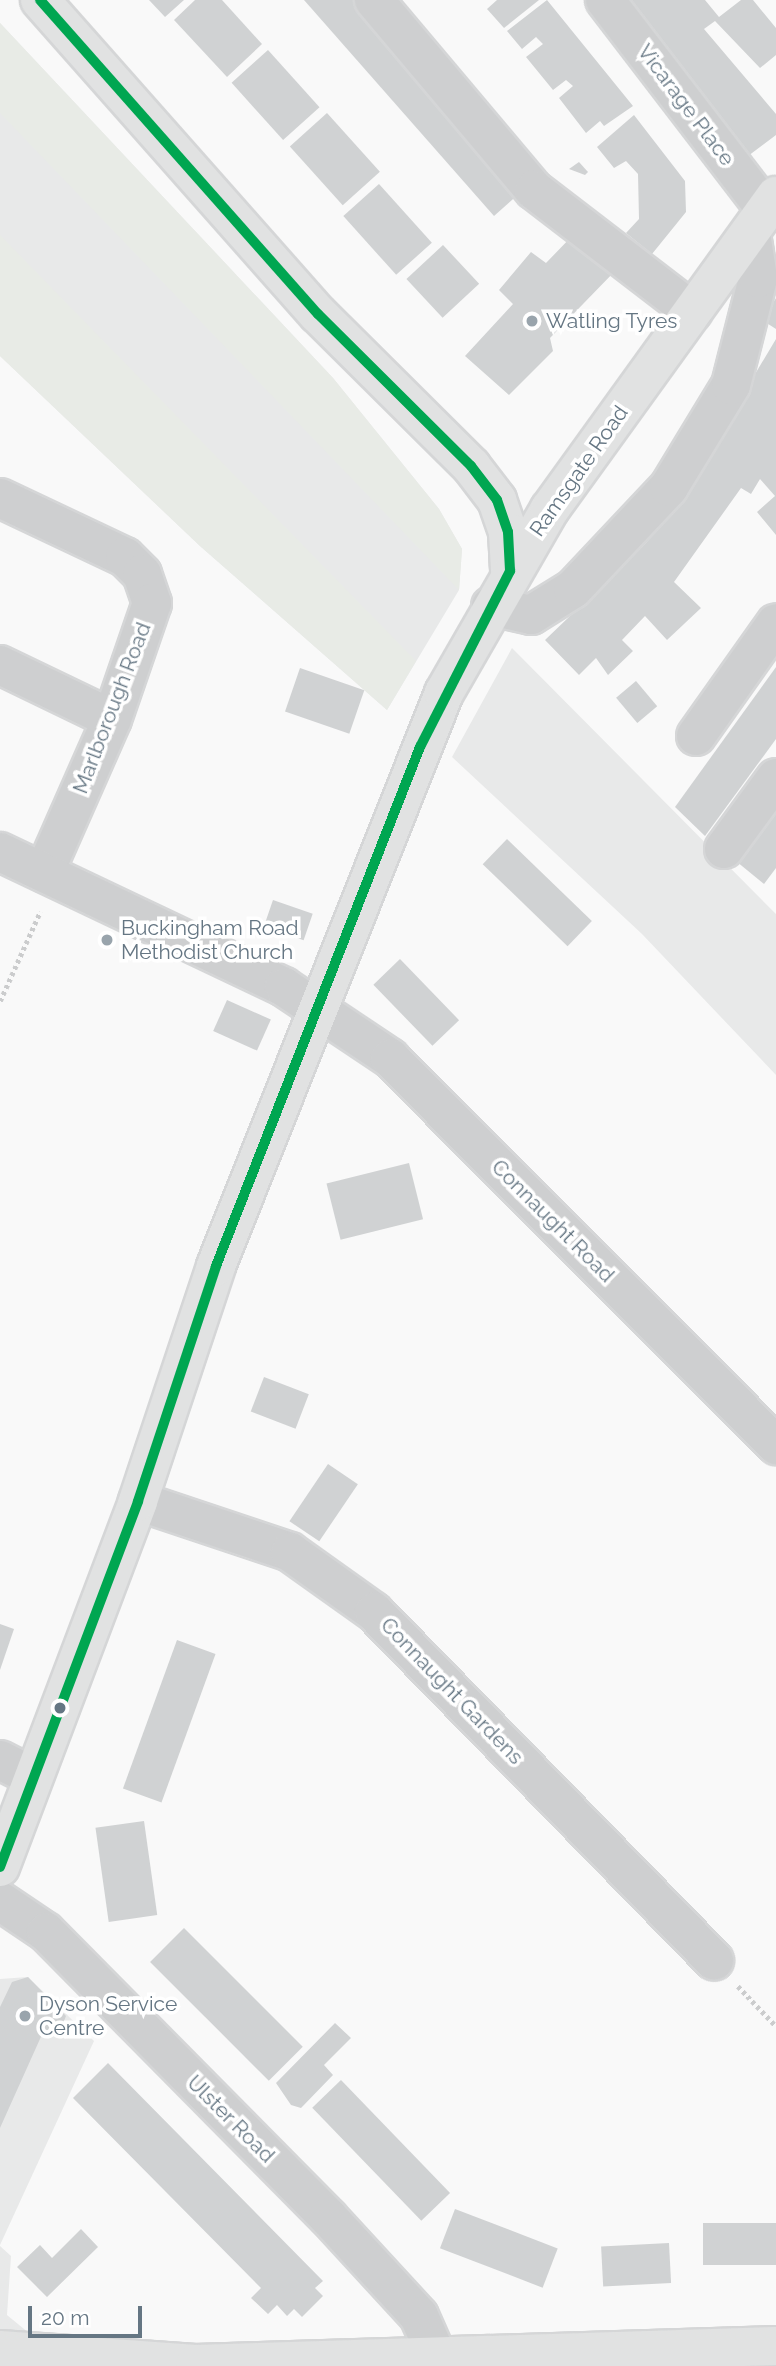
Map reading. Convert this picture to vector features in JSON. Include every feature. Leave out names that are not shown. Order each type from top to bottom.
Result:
[{"type":"main road","points":[[40,0],[318,314],[415,405],[497,500],[508,532],[510,570]]},
{"type":"main road","name":"Ramsgate Road","points":[[0,1867],[16,1768],[138,1502],[216,1266],[320,1008],[420,747],[510,570],[572,478],[764,213]]},
{"type":"main road","points":[[497,500],[572,478]]},
{"type":"main road","points":[[0,2350],[195,2365],[776,2346]]},
{"type":"street","points":[[374,0],[534,190],[693,312]]},
{"type":"street","name":"Vicarage Place","points":[[605,0],[764,213]]},
{"type":"street","points":[[491,606],[531,615],[572,589],[631,535],[684,466],[731,385],[753,314],[764,213]]},
{"type":"street","name":"Marlborough Road","points":[[0,498],[125,557],[142,574],[152,603],[112,719],[49,876]]},
{"type":"street","points":[[696,736],[776,623]]},
{"type":"street","points":[[0,665],[112,719]]},
{"type":"street","points":[[724,849],[776,778]]},
{"type":"street","name":"Connaught Road","points":[[0,852],[320,1008],[390,1058],[776,1445]]},
{"type":"street","name":"Connaught Gardens","points":[[138,1502],[290,1552],[374,1612],[714,1960]]},
{"type":"street","name":"Ulster Road","points":[[0,1901],[46,1932],[328,2217],[419,2316],[438,2359]]},
{"type":"path","points":[[0,1001],[49,876]]},
{"type":"path","points":[[714,1960],[776,2026]]},
{"type":"shaded area","points":[[0,23],[333,378],[439,509],[462,549],[459,590],[387,710],[200,546],[0,356]]},
{"type":"shaded area","points":[[0,23],[333,378],[439,509],[462,549],[459,590],[0,113]]},
{"type":"shaded area","points":[[0,235],[416,661],[387,710],[200,546],[0,356]]},
{"type":"shaded area","points":[[512,648],[776,914],[776,1075],[642,934],[452,757]]},
{"type":"shaded area","points":[[28,1977],[94,2041],[0,2245],[0,1979]]},
{"type":"shaded area","points":[[0,2246],[11,2256],[7,2315],[69,2366],[0,2366]]},
{"type":"building","points":[[149,0],[184,0],[165,17]]},
{"type":"building","points":[[195,0],[222,0],[262,44],[227,77],[174,20]]},
{"type":"building","points":[[304,0],[354,0],[521,192],[494,216]]},
{"type":"building","points":[[497,0],[539,0],[504,28],[487,9]]},
{"type":"building","points":[[547,0],[633,106],[604,126],[600,121],[586,133],[559,98],[573,86],[566,80],[553,90],[526,57],[543,44],[536,37],[522,49],[507,31]]},
{"type":"building","points":[[628,0],[705,0],[719,17],[741,0],[753,0],[776,28],[776,55],[760,68],[715,21],[704,29],[776,114],[776,135],[748,156]]},
{"type":"building","points":[[268,50],[320,107],[283,140],[232,83]]},
{"type":"building","points":[[327,113],[380,172],[343,205],[290,146]]},
{"type":"building","points":[[634,115],[685,181],[686,212],[652,254],[626,233],[639,219],[638,174],[626,161],[614,168],[597,147]]},
{"type":"building","points":[[579,162],[588,172],[585,175],[569,169]]},
{"type":"building","points":[[379,184],[432,243],[396,275],[343,216]]},
{"type":"building","name":"Watling Tyres","points":[[575,233],[617,269],[550,338],[553,351],[509,395],[465,356],[513,304],[499,290],[531,252],[546,263]]},
{"type":"building","points":[[443,245],[479,284],[443,318],[406,279]]},
{"type":"building","points":[[776,298],[776,329],[762,320]]},
{"type":"building","points":[[776,339],[776,535],[757,512],[775,496],[760,479],[751,494],[741,488],[674,582],[701,608],[667,640],[645,616],[622,640],[633,651],[608,675],[596,658],[579,675],[545,640],[646,543],[682,496]]},
{"type":"building","points":[[776,667],[776,739],[705,836],[675,807]]},
{"type":"building","points":[[300,668],[364,690],[349,734],[285,711]]},
{"type":"building","points":[[636,681],[657,706],[637,723],[616,698]]},
{"type":"building","points":[[776,797],[776,868],[764,884],[731,857]]},
{"type":"building","points":[[507,839],[592,921],[568,946],[483,864]]},
{"type":"building","points":[[273,900],[313,914],[304,940],[264,926]]},
{"type":"building","points":[[400,959],[459,1020],[432,1046],[373,985]]},
{"type":"building","points":[[227,1000],[271,1020],[257,1051],[213,1031]]},
{"type":"building","points":[[409,1163],[423,1219],[341,1240],[327,1184]]},
{"type":"building","points":[[264,1377],[309,1394],[296,1429],[251,1412]]},
{"type":"building","points":[[328,1464],[358,1484],[319,1541],[289,1521]]},
{"type":"building","points":[[0,1624],[14,1629],[0,1670]]},
{"type":"building","points":[[177,1640],[216,1654],[161,1802],[123,1788]]},
{"type":"building","points":[[144,1821],[157,1915],[109,1922],[95,1828]]},
{"type":"building","points":[[184,1928],[303,2047],[269,2081],[150,1962]]},
{"type":"building","points":[[28,1977],[66,2016],[58,2036],[44,2030],[0,2128],[0,2007],[12,1982]]},
{"type":"building","points":[[335,2023],[351,2038],[324,2065],[333,2075],[301,2108],[291,2105],[276,2083]]},
{"type":"building","points":[[108,2063],[323,2281],[315,2288],[323,2296],[302,2317],[294,2309],[287,2316],[277,2305],[268,2314],[251,2298],[261,2288],[73,2098]]},
{"type":"building","points":[[341,2080],[450,2193],[421,2221],[312,2108]]},
{"type":"building","points":[[455,2209],[558,2248],[543,2288],[440,2248]]},
{"type":"building","points":[[703,2223],[776,2223],[776,2265],[703,2265]]},
{"type":"building","points":[[81,2229],[98,2247],[47,2297],[17,2267],[40,2245],[52,2258]]},
{"type":"building","points":[[669,2243],[671,2283],[603,2287],[601,2247]]},
{"type":"transit line","points":[[40,0],[318,314],[471,466],[497,500],[508,532],[510,571]]},
{"type":"transit line","points":[[0,1867],[138,1501],[216,1266],[420,747],[510,571]]},
{"type":"place","name":"Watling Tyres","points":[[532,321]]},
{"type":"place","name":"Buckingham Road Methodist Church","points":[[107,940]]},
{"type":"place","name":"Dyson Service Centre","points":[[25,2016]]}]
